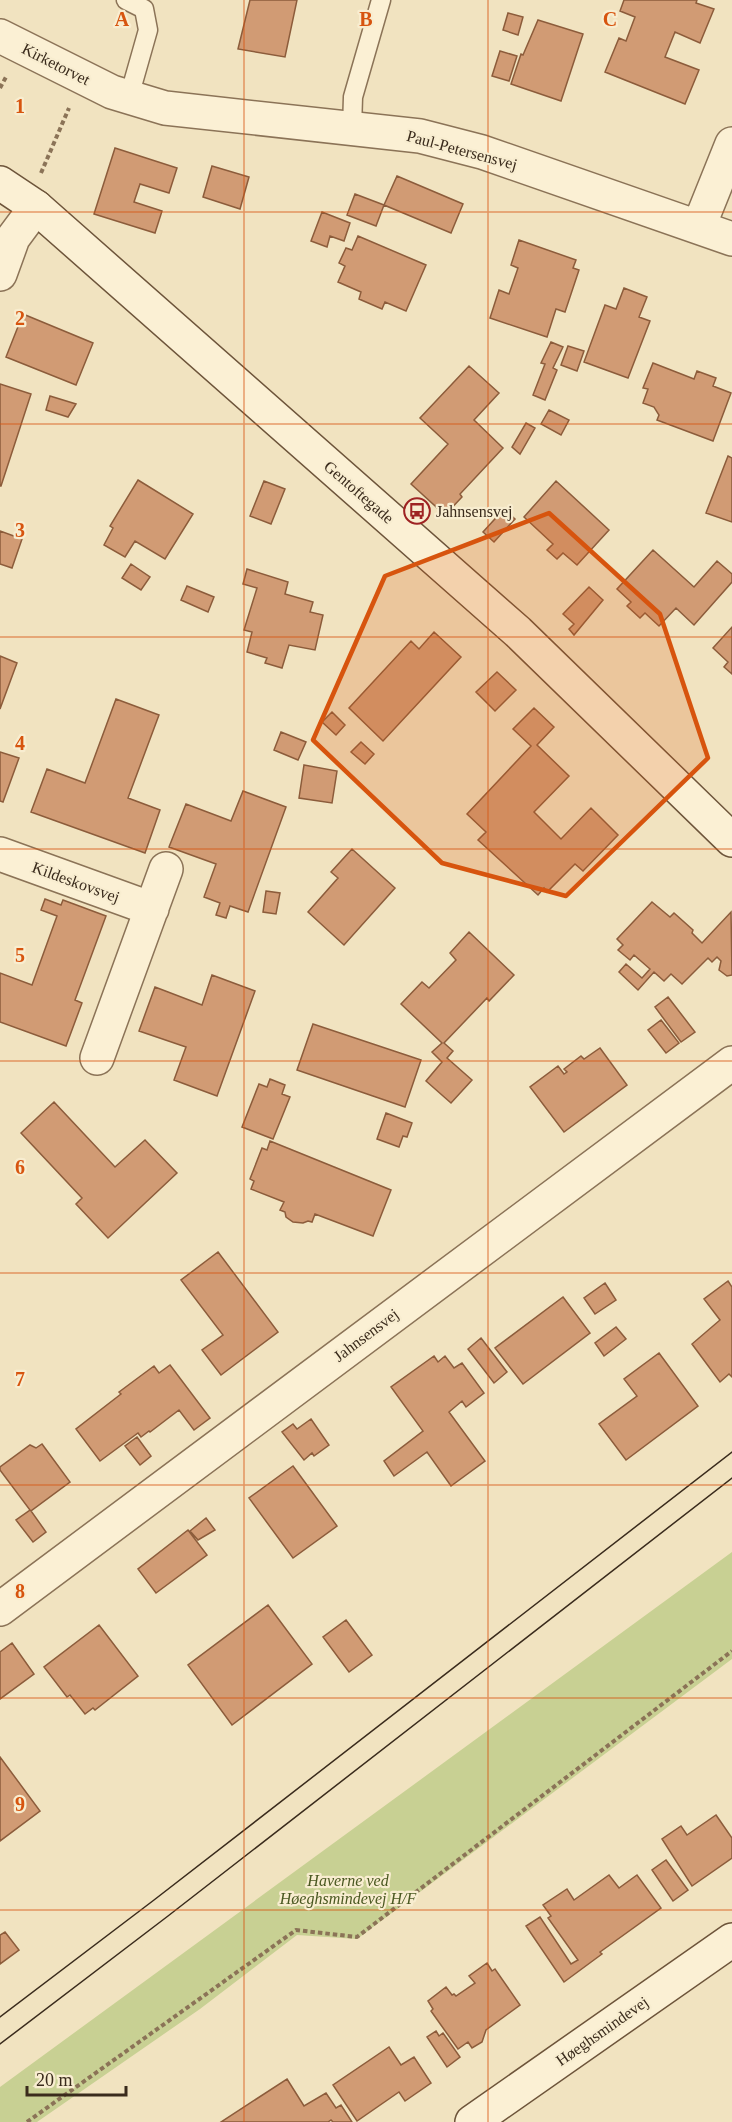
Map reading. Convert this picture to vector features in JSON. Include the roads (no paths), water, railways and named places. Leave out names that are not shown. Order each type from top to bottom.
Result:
[{"type":"street","name":"Kirketorvet","points":[[0,36],[121,95]]},
{"type":"street","name":"Paul-Petersensvej","points":[[121,95],[165,108],[420,136],[482,152],[732,239]]},
{"type":"street","points":[[699,226],[732,144]]},
{"type":"street","name":"Gentoftegade","points":[[0,183],[32,205],[518,632],[732,840]]},
{"type":"street","points":[[0,274],[13,238],[32,205]]},
{"type":"street","name":"Kildeskovsvej","points":[[0,854],[152,909]]},
{"type":"street","points":[[97,1058],[166,869]]},
{"type":"street","name":"Jahnsensvej","points":[[0,1609],[732,1063]]},
{"type":"street","name":"Høeghsmindevej","points":[[472,2122],[732,1940]]},
{"type":"lane","points":[[121,95],[148,30],[144,9],[126,0]]},
{"type":"lane","points":[[352,128],[353,97],[381,0]]},
{"type":"tram line","points":[[0,2017],[732,1452]]},
{"type":"tram line","points":[[0,2044],[732,1478]]},
{"type":"place","name":"Jahnsensvej","points":[[417,511]]},
{"type":"park label","name":"Haverne ved Høeghsmindevej H/F","points":[[348,1889]]}]
